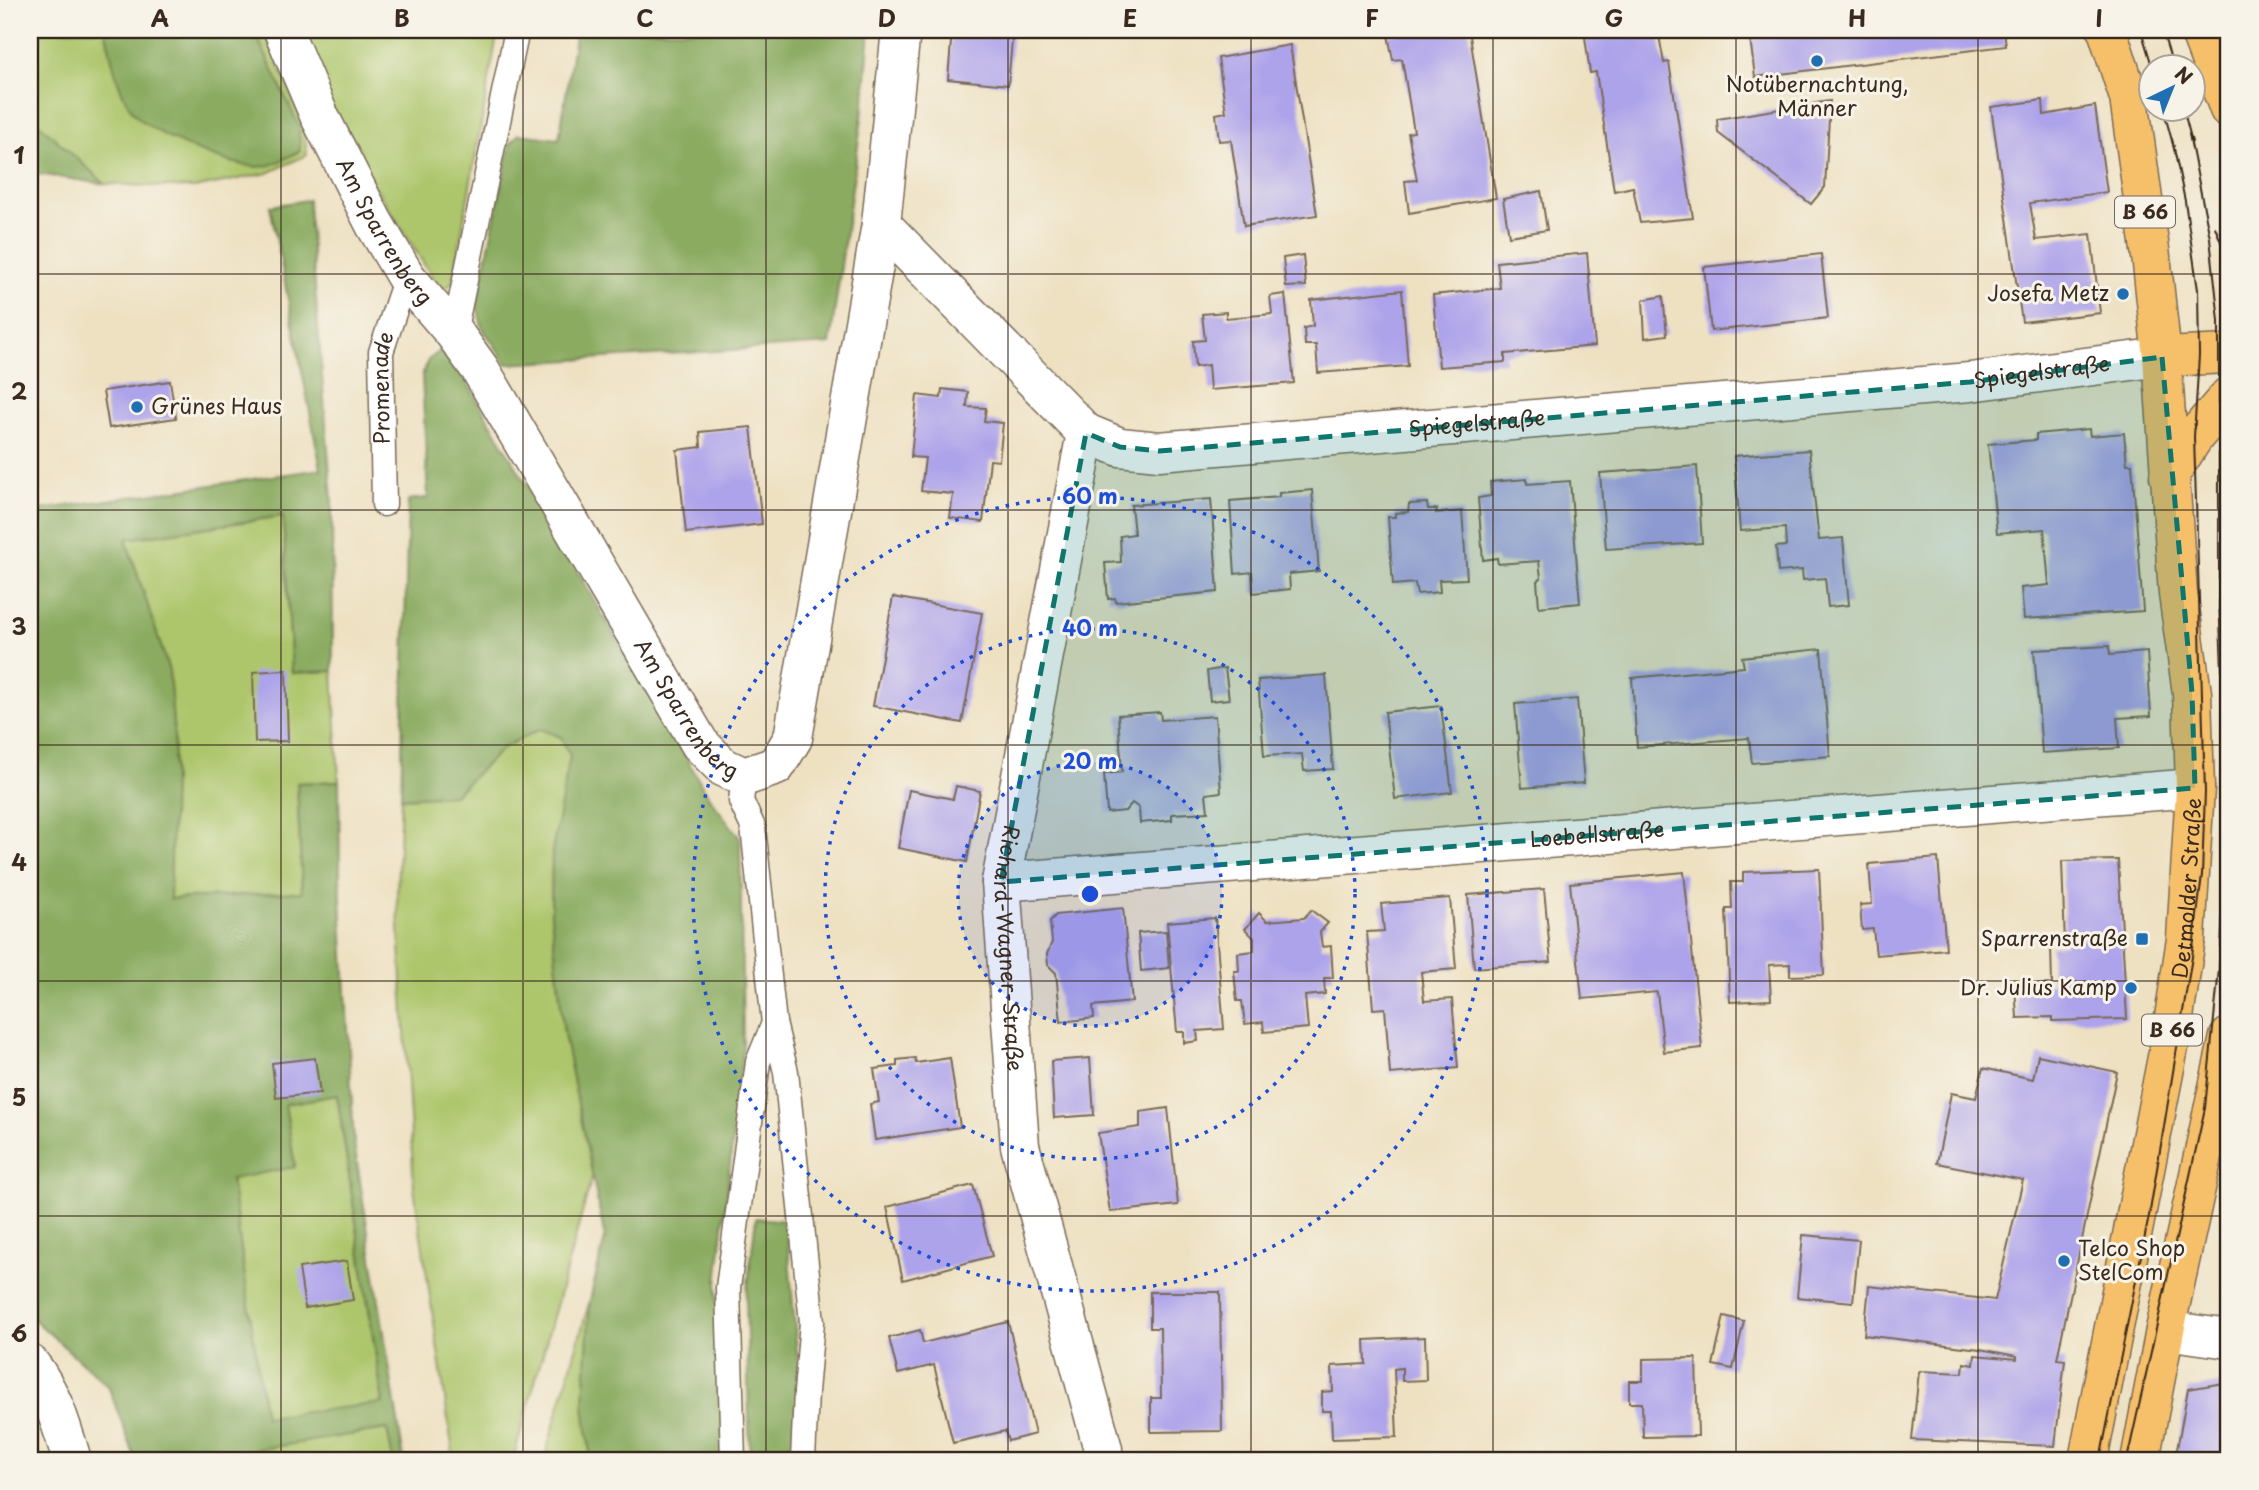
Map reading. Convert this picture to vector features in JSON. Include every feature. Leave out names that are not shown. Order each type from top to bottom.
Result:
[{"type":"main road","name":"B 66","points":[[2108,30],[2129,98],[2162,357]]},
{"type":"main road","points":[[2199,30],[2229,109]]},
{"type":"main road","points":[[2162,357],[2229,354]]},
{"type":"main road","points":[[2162,357],[2177,375],[2225,407],[2187,447],[2169,476]]},
{"type":"main road","name":"Detmolder Straße","points":[[2088,1460],[2171,1037],[2186,939],[2195,788],[2192,693],[2178,594],[2162,357]]},
{"type":"main road","name":"B 66","points":[[2140,1460],[2165,1330],[2229,1037]]},
{"type":"street","name":"Am Sparrenberg","points":[[283,30],[348,173],[407,277],[480,369],[700,744],[723,767],[744,777],[776,766],[793,738],[881,224],[901,30]]},
{"type":"street","name":"Spiegelstraße","points":[[881,224],[1086,433],[1120,447],[1159,451],[1970,382],[2162,357]]},
{"type":"street","name":"Richard-Wagner-Straße","points":[[1086,433],[1001,882],[1020,1146],[1103,1449],[1102,1460]]},
{"type":"street","name":"Loebellstraße","points":[[1001,882],[2195,788]]},
{"type":"street","points":[[2165,1330],[2229,1339]]},
{"type":"street","points":[[30,1364],[59,1418],[72,1460]]},
{"type":"lane","points":[[454,333],[517,30]]},
{"type":"lane","name":"Promenade","points":[[384,504],[382,352],[407,277]]},
{"type":"lane","points":[[744,777],[741,801],[753,827],[774,1023],[786,1072],[812,1322],[803,1460]]},
{"type":"lane","points":[[733,1460],[728,1288],[758,1062],[774,1023]]},
{"type":"highlighted area","points":[[2162,357],[2192,693],[2195,788],[1001,882],[1086,433],[1120,447],[1159,451],[1970,382]]},
{"type":"green space","points":[[30,30],[264,30],[304,127],[307,155],[268,173],[194,188],[105,184],[30,117]]},
{"type":"green space","points":[[105,30],[254,30],[299,126],[300,151],[270,165],[253,166],[195,150],[157,131],[142,121],[127,103],[115,72]]},
{"type":"green space","points":[[298,30],[498,30],[453,281],[448,287],[439,288],[343,135]]},
{"type":"green space","points":[[576,30],[870,30],[864,103],[830,344],[507,364],[482,327],[477,305],[510,144],[519,134],[559,139]]},
{"type":"green space","points":[[30,117],[37,122],[105,184],[30,173]]},
{"type":"green space","points":[[308,200],[332,499],[333,671],[292,673],[283,516],[126,539],[169,671],[174,737],[170,899],[302,892],[297,783],[339,781],[340,880],[354,1143],[404,1460],[393,1460],[387,1429],[240,1452],[240,1460],[136,1460],[108,1386],[30,1316],[30,497],[33,511],[321,469],[270,206]],"holes":[[[337,1095],[383,1403],[265,1417],[231,1179],[295,1167],[285,1104]]]},
{"type":"green space","points":[[440,351],[451,355],[709,797],[740,838],[743,1046],[717,1283],[724,1460],[591,1460],[584,1406],[590,1300],[605,1238],[564,1034],[551,914],[552,851],[570,756],[561,737],[540,729],[504,747],[454,795],[401,798],[408,500],[428,498],[422,376],[428,360]]},
{"type":"green space","points":[[283,516],[292,673],[333,671],[339,781],[297,783],[302,892],[169,899],[174,737],[169,671],[126,539]]},
{"type":"green space","points":[[540,729],[561,737],[571,756],[552,851],[551,914],[564,1034],[593,1174],[513,1460],[454,1460],[414,1188],[397,893],[401,798],[454,795],[504,747]]},
{"type":"green space","points":[[337,1095],[383,1404],[264,1418],[231,1178],[295,1167],[285,1104]]},
{"type":"green space","points":[[756,1218],[786,1221],[806,1460],[750,1460],[746,1299]]},
{"type":"green space","points":[[590,1300],[584,1406],[591,1460],[544,1460]]},
{"type":"green space","points":[[387,1429],[393,1460],[240,1460],[239,1452]]},
{"type":"building","points":[[952,30],[1013,30],[1008,85],[948,79]]},
{"type":"building","points":[[1398,30],[1469,30],[1496,198],[1409,213],[1405,181],[1417,180],[1408,133],[1414,132],[1402,59],[1393,60],[1388,35],[1398,34]]},
{"type":"building","points":[[1584,30],[1658,30],[1664,63],[1669,62],[1693,218],[1640,223],[1633,187],[1614,191],[1596,72],[1590,73]]},
{"type":"building","name":"Notübernachtung, Männer","points":[[1749,30],[2004,30],[2006,46],[1755,77]]},
{"type":"building","points":[[1290,45],[1317,215],[1244,226],[1231,140],[1219,141],[1216,114],[1226,112],[1218,58]]},
{"type":"building","points":[[2043,100],[2044,115],[2095,106],[2107,192],[2030,203],[2036,240],[2091,234],[2100,313],[2022,322],[1991,107]]},
{"type":"building","points":[[1830,101],[1825,187],[1811,204],[1718,133],[1717,119]]},
{"type":"building","points":[[1541,191],[1547,230],[1509,236],[1503,199]]},
{"type":"building","points":[[1587,253],[1595,346],[1505,354],[1505,362],[1439,367],[1433,295],[1500,288],[1497,262]]},
{"type":"building","points":[[1821,254],[1828,318],[1711,331],[1704,267]]},
{"type":"building","points":[[1303,255],[1306,286],[1286,287],[1283,258]]},
{"type":"building","points":[[1402,290],[1408,366],[1318,373],[1316,345],[1305,345],[1304,328],[1313,326],[1311,300]]},
{"type":"building","points":[[1285,294],[1294,383],[1210,390],[1208,365],[1195,367],[1193,341],[1205,340],[1202,314],[1226,312],[1226,318],[1272,314],[1270,296]]},
{"type":"building","points":[[1663,296],[1667,335],[1645,338],[1643,300]]},
{"type":"building","points":[[170,381],[176,418],[109,428],[103,391]]},
{"type":"building","points":[[942,389],[968,392],[967,407],[986,408],[984,421],[1003,423],[999,461],[990,460],[983,522],[950,518],[953,494],[921,491],[925,458],[911,457],[917,395],[941,398]]},
{"type":"building","points":[[751,427],[762,524],[686,533],[677,450],[701,447],[700,432]]},
{"type":"building","points":[[2089,429],[2090,436],[2124,433],[2127,464],[2132,464],[2143,611],[2024,619],[2021,588],[2049,585],[2044,529],[1997,533],[1988,444],[2036,440],[2036,434]]},
{"type":"building","points":[[1809,450],[1819,540],[1843,538],[1849,605],[1828,607],[1825,578],[1803,580],[1802,570],[1778,572],[1776,547],[1786,546],[1785,528],[1740,531],[1734,456]]},
{"type":"building","points":[[1697,466],[1702,543],[1606,549],[1600,473]]},
{"type":"building","points":[[1527,479],[1527,484],[1570,481],[1580,603],[1539,607],[1539,561],[1498,564],[1497,558],[1483,560],[1478,498],[1491,496],[1490,482]]},
{"type":"building","points":[[1312,490],[1319,571],[1289,574],[1290,589],[1253,593],[1252,572],[1235,574],[1230,501],[1279,497],[1279,493]]},
{"type":"building","points":[[1211,499],[1218,592],[1116,602],[1115,598],[1108,599],[1105,563],[1121,562],[1120,536],[1134,534],[1131,505]]},
{"type":"building","points":[[1427,503],[1428,509],[1437,509],[1436,513],[1462,511],[1467,579],[1439,580],[1440,592],[1417,594],[1415,583],[1393,585],[1388,517],[1395,517],[1395,513],[1408,512],[1409,504]]},
{"type":"building","points":[[893,597],[982,613],[962,723],[873,706]]},
{"type":"building","points":[[2109,646],[2110,655],[2147,652],[2151,716],[2117,718],[2119,748],[2042,753],[2034,650]]},
{"type":"building","points":[[1821,649],[1830,756],[1752,763],[1749,738],[1637,747],[1632,678],[1744,667],[1742,657]]},
{"type":"building","points":[[1225,668],[1229,699],[1210,701],[1207,671]]},
{"type":"building","points":[[286,670],[288,741],[255,742],[253,672]]},
{"type":"building","points":[[1326,675],[1333,769],[1304,771],[1302,754],[1264,756],[1258,680]]},
{"type":"building","points":[[1577,699],[1584,783],[1522,788],[1515,704]]},
{"type":"building","points":[[1441,706],[1452,792],[1395,799],[1385,712]]},
{"type":"building","points":[[1160,712],[1161,720],[1215,716],[1221,792],[1206,794],[1208,812],[1172,814],[1172,820],[1140,823],[1139,808],[1132,803],[1125,811],[1107,813],[1104,774],[1122,772],[1118,715]]},
{"type":"building","points":[[956,786],[980,791],[967,862],[898,848],[909,790],[953,799]]},
{"type":"building","points":[[1938,858],[1946,949],[1876,955],[1873,929],[1862,930],[1860,905],[1872,904],[1869,864]]},
{"type":"building","points":[[2118,860],[2127,1019],[2052,1021],[2052,1017],[2017,1018],[2015,985],[2052,984],[2051,946],[2065,945],[2062,861]]},
{"type":"building","points":[[1819,869],[1824,975],[1790,976],[1790,964],[1769,965],[1771,1000],[1730,1002],[1726,909],[1732,909],[1731,882],[1743,882],[1743,872]]},
{"type":"building","points":[[1684,872],[1702,1048],[1664,1052],[1657,992],[1582,999],[1570,883]]},
{"type":"building","points":[[1544,889],[1551,962],[1474,968],[1468,895]]},
{"type":"building","points":[[1450,898],[1456,969],[1421,972],[1424,1001],[1452,999],[1458,1068],[1390,1074],[1385,1008],[1373,1009],[1367,932],[1384,931],[1381,904]]},
{"type":"building","points":[[1123,908],[1132,1002],[1093,1006],[1094,1018],[1061,1022],[1056,973],[1048,965],[1047,954],[1052,942],[1050,921],[1056,915]]},
{"type":"building","points":[[1311,910],[1328,923],[1320,932],[1322,947],[1331,946],[1333,978],[1324,978],[1325,994],[1305,996],[1308,1028],[1264,1032],[1263,1022],[1245,1024],[1242,1001],[1237,1001],[1234,971],[1239,971],[1238,953],[1254,951],[1254,938],[1245,929],[1259,913],[1267,921],[1304,918]]},
{"type":"building","points":[[1215,918],[1224,1029],[1197,1031],[1198,1041],[1184,1043],[1184,1032],[1177,1032],[1167,922]]},
{"type":"building","points":[[1166,931],[1169,968],[1141,971],[1138,933]]},
{"type":"building","points":[[2038,1055],[2117,1072],[2057,1359],[2065,1360],[2055,1446],[1912,1440],[1919,1371],[1963,1373],[1964,1363],[1974,1365],[1975,1355],[2017,1359],[2017,1356],[1864,1335],[1869,1286],[1995,1300],[2023,1180],[1937,1163],[1951,1093],[1976,1098],[1983,1068],[2033,1079]]},
{"type":"building","points":[[315,1058],[320,1093],[276,1098],[272,1063]]},
{"type":"building","points":[[915,1058],[916,1063],[950,1058],[960,1127],[875,1140],[870,1104],[879,1102],[874,1069],[897,1066],[897,1060]]},
{"type":"building","points":[[1090,1058],[1094,1115],[1054,1118],[1051,1061]]},
{"type":"building","points":[[1168,1108],[1178,1205],[1110,1212],[1098,1133],[1140,1127],[1140,1112]]},
{"type":"building","points":[[973,1185],[992,1256],[903,1280],[887,1207]]},
{"type":"building","points":[[1803,1235],[1859,1240],[1853,1302],[1797,1297]]},
{"type":"building","points":[[347,1261],[353,1300],[305,1308],[299,1268]]},
{"type":"building","points":[[1150,1292],[1220,1292],[1222,1431],[1151,1432],[1151,1398],[1161,1398],[1160,1328],[1150,1328]]},
{"type":"building","points":[[1724,1316],[1744,1321],[1733,1369],[1713,1365]]},
{"type":"building","points":[[1008,1322],[1035,1434],[1008,1441],[1005,1431],[953,1443],[934,1365],[898,1374],[889,1338],[920,1330],[923,1343]]},
{"type":"building","points":[[1425,1337],[1426,1380],[1402,1381],[1402,1368],[1394,1369],[1397,1437],[1332,1439],[1331,1411],[1322,1411],[1322,1392],[1333,1391],[1332,1366],[1366,1364],[1365,1340]]},
{"type":"building","points":[[1696,1358],[1698,1436],[1643,1437],[1642,1403],[1629,1403],[1629,1381],[1643,1381],[1643,1359]]},
{"type":"building","points":[[2229,1382],[2229,1460],[2175,1460],[2188,1389]]},
{"type":"tram line","points":[[2141,30],[2148,52]]},
{"type":"tram line","points":[[2162,30],[2169,52]]},
{"type":"tram line","points":[[2167,122],[2174,148]]},
{"type":"tram line","points":[[2187,122],[2192,142]]},
{"type":"tram line","points":[[2127,1460],[2205,1108],[2221,949],[2225,872],[2224,718],[2219,597],[2219,321],[2210,238],[2189,134]]},
{"type":"tram line","points":[[2100,1460],[2150,1211],[2192,957],[2202,875],[2205,792],[2194,437],[2199,355],[2198,290],[2185,201],[2172,139]]},
{"type":"tram line","points":[[2215,227],[2229,261]]},
{"type":"place","name":"Notübernachtung, Männer","points":[[1817,61]]},
{"type":"place","name":"Josefa Metz","points":[[2123,294]]},
{"type":"place","name":"Grünes Haus","points":[[137,407]]},
{"type":"place","name":"Sparrenstraße","points":[[2142,939]]},
{"type":"place","name":"Dr. Julius Kamp","points":[[2131,988]]},
{"type":"place","name":"Telco Shop StelCom","points":[[2064,1261]]}]
